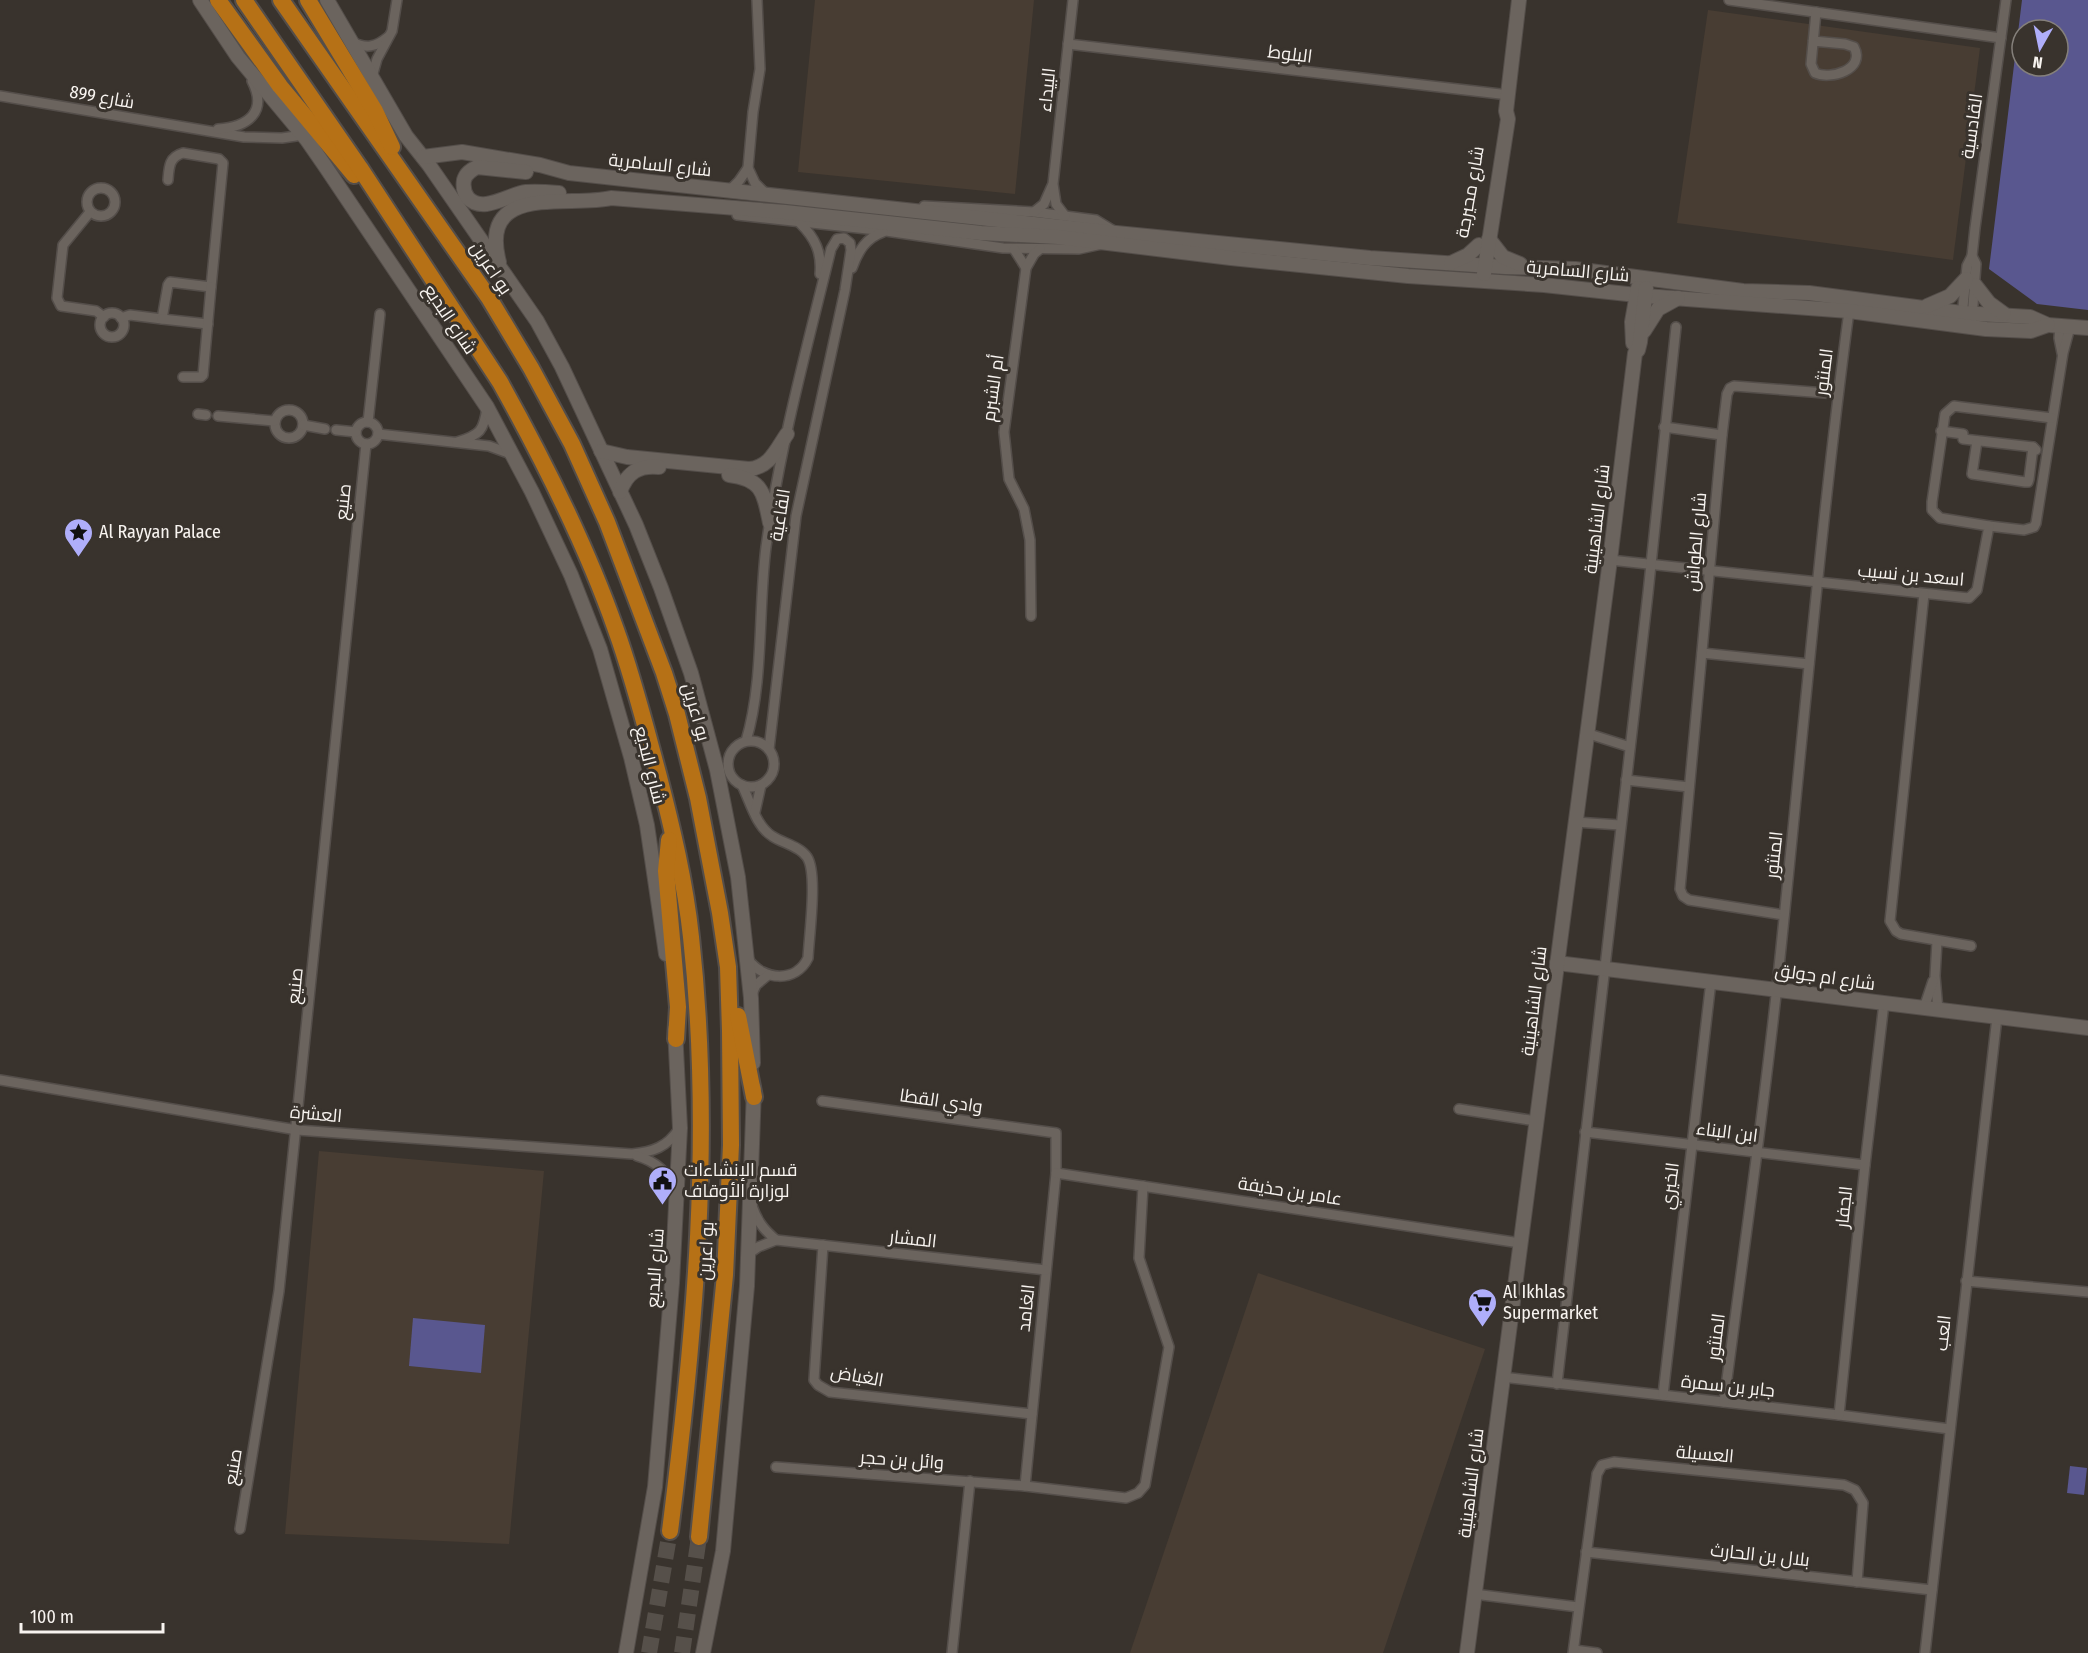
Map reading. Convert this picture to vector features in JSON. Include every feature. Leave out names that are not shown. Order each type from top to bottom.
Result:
[{"type":"highway","points":[[218,0],[280,86],[338,157],[362,183],[377,195]]},
{"type":"highway","name":"بو اعرين","points":[[244,0],[377,195],[500,382],[538,453],[581,543],[599,585],[630,672],[671,828],[691,935],[701,1080],[702,1161],[696,1276],[670,1531]]},
{"type":"highway","name":"بو اعرين","points":[[281,0],[489,298],[531,368],[572,444],[608,522],[677,714],[714,875],[728,967],[730,1145],[725,1275],[699,1537]]},
{"type":"highway","points":[[308,0],[382,123],[397,165]]},
{"type":"highway","points":[[671,828],[666,871],[678,1007],[676,1039]]},
{"type":"highway","points":[[728,967],[754,1097]]},
{"type":"street","name":"شارع البديع","points":[[200,0],[245,65],[303,135],[487,407],[571,574],[600,649],[631,757],[647,825],[666,956],[676,1039],[680,1128],[678,1195],[655,1487],[626,1653]]},
{"type":"street","points":[[327,0],[406,136],[537,321],[562,367],[620,492],[661,588],[691,673],[717,770],[738,877],[751,998],[754,1097],[748,1254],[723,1551],[703,1653]]},
{"type":"street","points":[[372,77],[377,60],[390,36],[397,0]]},
{"type":"street","points":[[730,190],[748,168],[760,69],[757,0]]},
{"type":"street","name":"البيداء","points":[[1034,212],[1048,199],[1053,184],[1073,0]]},
{"type":"street","name":"شارع محيرجة","points":[[1478,281],[1502,118],[1509,95],[1519,0]]},
{"type":"street","points":[[1729,0],[2001,38]]},
{"type":"street","name":"القادسية","points":[[1967,320],[1970,282],[1976,264],[1972,256],[2006,0]]},
{"type":"street","points":[[1813,40],[1854,47],[1857,55],[1856,62],[1852,67],[1835,75],[1822,76],[1815,73],[1810,63],[1816,12]]},
{"type":"street","points":[[350,41],[363,46],[371,46],[381,43],[390,36]]},
{"type":"street","name":"البلوط","points":[[1068,44],[1509,95]]},
{"type":"street","name":"شارع 899","points":[[198,130],[240,126],[253,115],[258,97],[257,89],[245,65]]},
{"type":"street","name":"شارع 899","points":[[0,96],[198,130],[263,138],[303,135]]},
{"type":"street","name":"شارع السامرية","points":[[423,157],[469,153],[540,165],[569,173],[1116,233],[1232,251],[1478,281],[1967,320],[2009,315],[2035,318],[2059,326]]},
{"type":"street","points":[[168,180],[170,162],[178,154],[219,159],[223,163],[202,375],[201,377],[183,377]]},
{"type":"street","points":[[569,173],[545,175],[477,167],[465,177],[464,189],[470,200],[482,204],[490,204],[516,194],[532,191],[611,198]]},
{"type":"street","points":[[748,168],[755,183],[766,194]]},
{"type":"street","name":"البيداء","points":[[1053,184],[1056,204],[1065,216]]},
{"type":"street","name":"شارع السامرية","points":[[501,270],[496,243],[497,232],[500,224],[511,212],[530,203],[601,201],[611,198],[785,212],[981,233],[1058,237],[1104,243],[1480,266],[1546,267],[1755,292],[1809,293],[1921,307],[1967,320],[2023,331],[2059,326],[2088,328]]},
{"type":"street","name":"شارع السامرية","points":[[651,202],[671,209],[886,231],[1014,249],[1089,248],[1104,243]]},
{"type":"street","name":"شارع السامرية","points":[[895,208],[934,206],[1034,212],[1096,220],[1116,233]]},
{"type":"street","points":[[90,212],[64,241],[57,298],[61,306],[96,311],[104,317]]},
{"type":"street","name":"القاعية","points":[[800,223],[812,236],[819,250],[821,266],[818,301]]},
{"type":"street","name":"القاعية","points":[[845,290],[858,252],[871,237],[886,231]]},
{"type":"street","name":"القاعية","points":[[746,741],[754,707],[762,585],[770,523],[787,434],[832,244],[841,238],[848,240],[851,246],[845,290],[796,516],[769,749]]},
{"type":"street","points":[[1448,264],[1468,255],[1484,242],[1517,264],[1546,267]]},
{"type":"street","points":[[1014,249],[1026,268]]},
{"type":"street","name":"أم الشبرم","points":[[1031,616],[1030,540],[1024,508],[1009,479],[1004,432],[1026,268],[1034,254],[1040,249]]},
{"type":"street","name":"شارع الشاهينية","points":[[1635,353],[1638,350],[1641,335],[1639,286],[1645,278]]},
{"type":"street","points":[[1921,307],[1944,301],[1970,282],[1989,303],[2001,313],[2009,315]]},
{"type":"street","points":[[162,319],[169,283],[211,287]]},
{"type":"street","points":[[1603,290],[1622,301],[1632,322]]},
{"type":"street","name":"شارع الشاهينية","points":[[1467,1653],[1610,560],[1635,353],[1632,322],[1641,295]]},
{"type":"street","points":[[1641,335],[1658,309],[1678,298]]},
{"type":"street","name":"المنثور","points":[[1724,1402],[1777,989],[1809,664],[1849,311]]},
{"type":"street","points":[[115,314],[121,318],[123,329],[119,335],[112,337],[104,334],[100,328],[104,317],[115,314]]},
{"type":"street","points":[[368,422],[380,314]]},
{"type":"street","points":[[121,318],[130,315],[208,324]]},
{"type":"street","points":[[2052,418],[1954,406],[1945,414],[1941,432],[1932,510],[1940,518],[2024,530],[2034,527],[2038,518],[2062,353],[2059,326]]},
{"type":"street","points":[[1557,1383],[1676,327]]},
{"type":"street","name":"شارع الطواش","points":[[1784,915],[1696,901],[1683,896],[1680,889],[1722,435],[1727,394],[1734,386],[1838,394]]},
{"type":"street","points":[[455,443],[470,439],[479,432],[484,425],[487,407]]},
{"type":"street","points":[[291,409],[300,415],[303,425],[297,436],[290,438],[278,434],[274,422],[280,412],[291,409]]},
{"type":"street","points":[[218,416],[274,422]]},
{"type":"street","points":[[368,422],[360,425],[356,432],[358,440],[366,444],[373,442],[378,434]]},
{"type":"street","points":[[368,422],[375,426],[378,434]]},
{"type":"street","points":[[303,425],[325,429]]},
{"type":"street","points":[[1664,427],[1722,435]]},
{"type":"street","points":[[336,430],[356,432]]},
{"type":"street","points":[[1941,432],[1963,434],[1963,439],[2033,447],[2047,452]]},
{"type":"street","points":[[378,434],[494,447],[512,455]]},
{"type":"street","points":[[601,451],[621,456],[749,469],[766,464],[787,434]]},
{"type":"street","points":[[1977,441],[1972,474],[2025,482],[2029,480],[2033,447]]},
{"type":"street","name":"صنيع","points":[[240,1528],[279,1291],[366,444]]},
{"type":"street","points":[[620,492],[624,480],[643,467],[735,476],[751,481],[762,490],[770,523]]},
{"type":"street","name":"اسعد بن نسيب","points":[[1610,560],[1964,598],[1975,594],[1979,585],[1989,526]]},
{"type":"street","points":[[1924,594],[1890,916],[1892,926],[1900,934],[1971,946]]},
{"type":"street","points":[[1702,653],[1809,664]]},
{"type":"street","points":[[1586,733],[1630,747]]},
{"type":"street","points":[[746,741],[755,741],[769,749],[774,758],[774,769],[761,785],[751,787],[742,785],[734,779],[729,771],[728,761],[731,752],[738,745],[746,741]]},
{"type":"street","points":[[1626,780],[1689,787]]},
{"type":"street","points":[[742,785],[762,828],[772,837],[804,852],[813,873],[808,958],[804,967],[794,974],[768,975],[753,966],[746,957]]},
{"type":"street","points":[[755,813],[761,785]]},
{"type":"street","points":[[1575,822],[1620,825]]},
{"type":"street","points":[[1931,1009],[1937,941]]},
{"type":"street","name":"شارع ام جولق","points":[[1557,963],[2088,1028]]},
{"type":"street","points":[[751,998],[756,985],[768,975]]},
{"type":"street","points":[[1931,1009],[1935,976]]},
{"type":"street","name":"الخيري","points":[[1663,1395],[1711,981]]},
{"type":"street","name":"الجفار","points":[[1839,1415],[1884,1003]]},
{"type":"street","name":"العب","points":[[1925,1653],[1997,1017]]},
{"type":"street","name":"العشرة","points":[[0,1080],[297,1130],[632,1154],[649,1152],[665,1145],[680,1128]]},
{"type":"street","name":"وادي القطا","points":[[822,1101],[1056,1133]]},
{"type":"street","points":[[1459,1109],[1536,1121]]},
{"type":"street","name":"ابن البناء","points":[[1585,1131],[1865,1165]]},
{"type":"street","name":"الغامد","points":[[1025,1486],[1056,1173],[1056,1133]]},
{"type":"street","name":"العشرة","points":[[632,1154],[650,1160],[665,1171],[678,1195]]},
{"type":"street","name":"عامر بن حذيفة","points":[[1056,1173],[1520,1243]]},
{"type":"street","name":"وائل بن حجر","points":[[776,1467],[970,1481],[1126,1498],[1138,1493],[1145,1485],[1169,1347],[1139,1258],[1143,1186]]},
{"type":"street","points":[[748,1254],[776,1240],[755,1216],[751,1201]]},
{"type":"street","name":"المشار","points":[[776,1240],[1046,1270]]},
{"type":"street","name":"الغياض","points":[[823,1245],[814,1380],[818,1385],[830,1392],[1032,1414]]},
{"type":"street","points":[[1966,1281],[2088,1292]]},
{"type":"street","name":"جابر بن سمرة","points":[[1502,1377],[1950,1429]]},
{"type":"street","name":"العسيلة","points":[[1574,1652],[1597,1474],[1602,1465],[1614,1462],[1844,1485],[1855,1490],[1863,1503],[1857,1582]]},
{"type":"street","points":[[952,1653],[970,1481]]},
{"type":"street","name":"بلال بن الحارث","points":[[1586,1552],[1932,1590]]},
{"type":"street","points":[[1474,1594],[1578,1607]]},
{"type":"street","points":[[1574,1652],[1597,1653]]},
{"type":"shaded area","points":[[815,0],[1034,0],[1015,194],[798,172]]},
{"type":"shaded area","points":[[2022,0],[2088,0],[2088,310],[2037,304],[1989,269],[2012,78],[2070,78],[2070,18],[2020,18]]},
{"type":"shaded area","points":[[1708,10],[1980,48],[1953,260],[1677,223]]},
{"type":"shaded area","points":[[319,1151],[544,1171],[509,1544],[285,1534]]},
{"type":"shaded area","points":[[1258,1273],[1485,1349],[1383,1653],[1130,1653]]},
{"type":"shaded area","points":[[413,1318],[485,1325],[481,1373],[409,1366]]},
{"type":"shaded area","points":[[2070,1466],[2087,1468],[2084,1495],[2067,1493]]},
{"type":"tunnel","points":[[649,1653],[670,1531]]},
{"type":"tunnel","points":[[682,1653],[699,1537]]},
{"type":"place","name":"Al Rayyan Palace","points":[[78,558]]},
{"type":"place","name":"قسم الإنشاءات لوزارة الأوقاف","points":[[663,1206]]},
{"type":"place","name":"Al Ikhlas Supermarket","points":[[1482,1328]]}]
